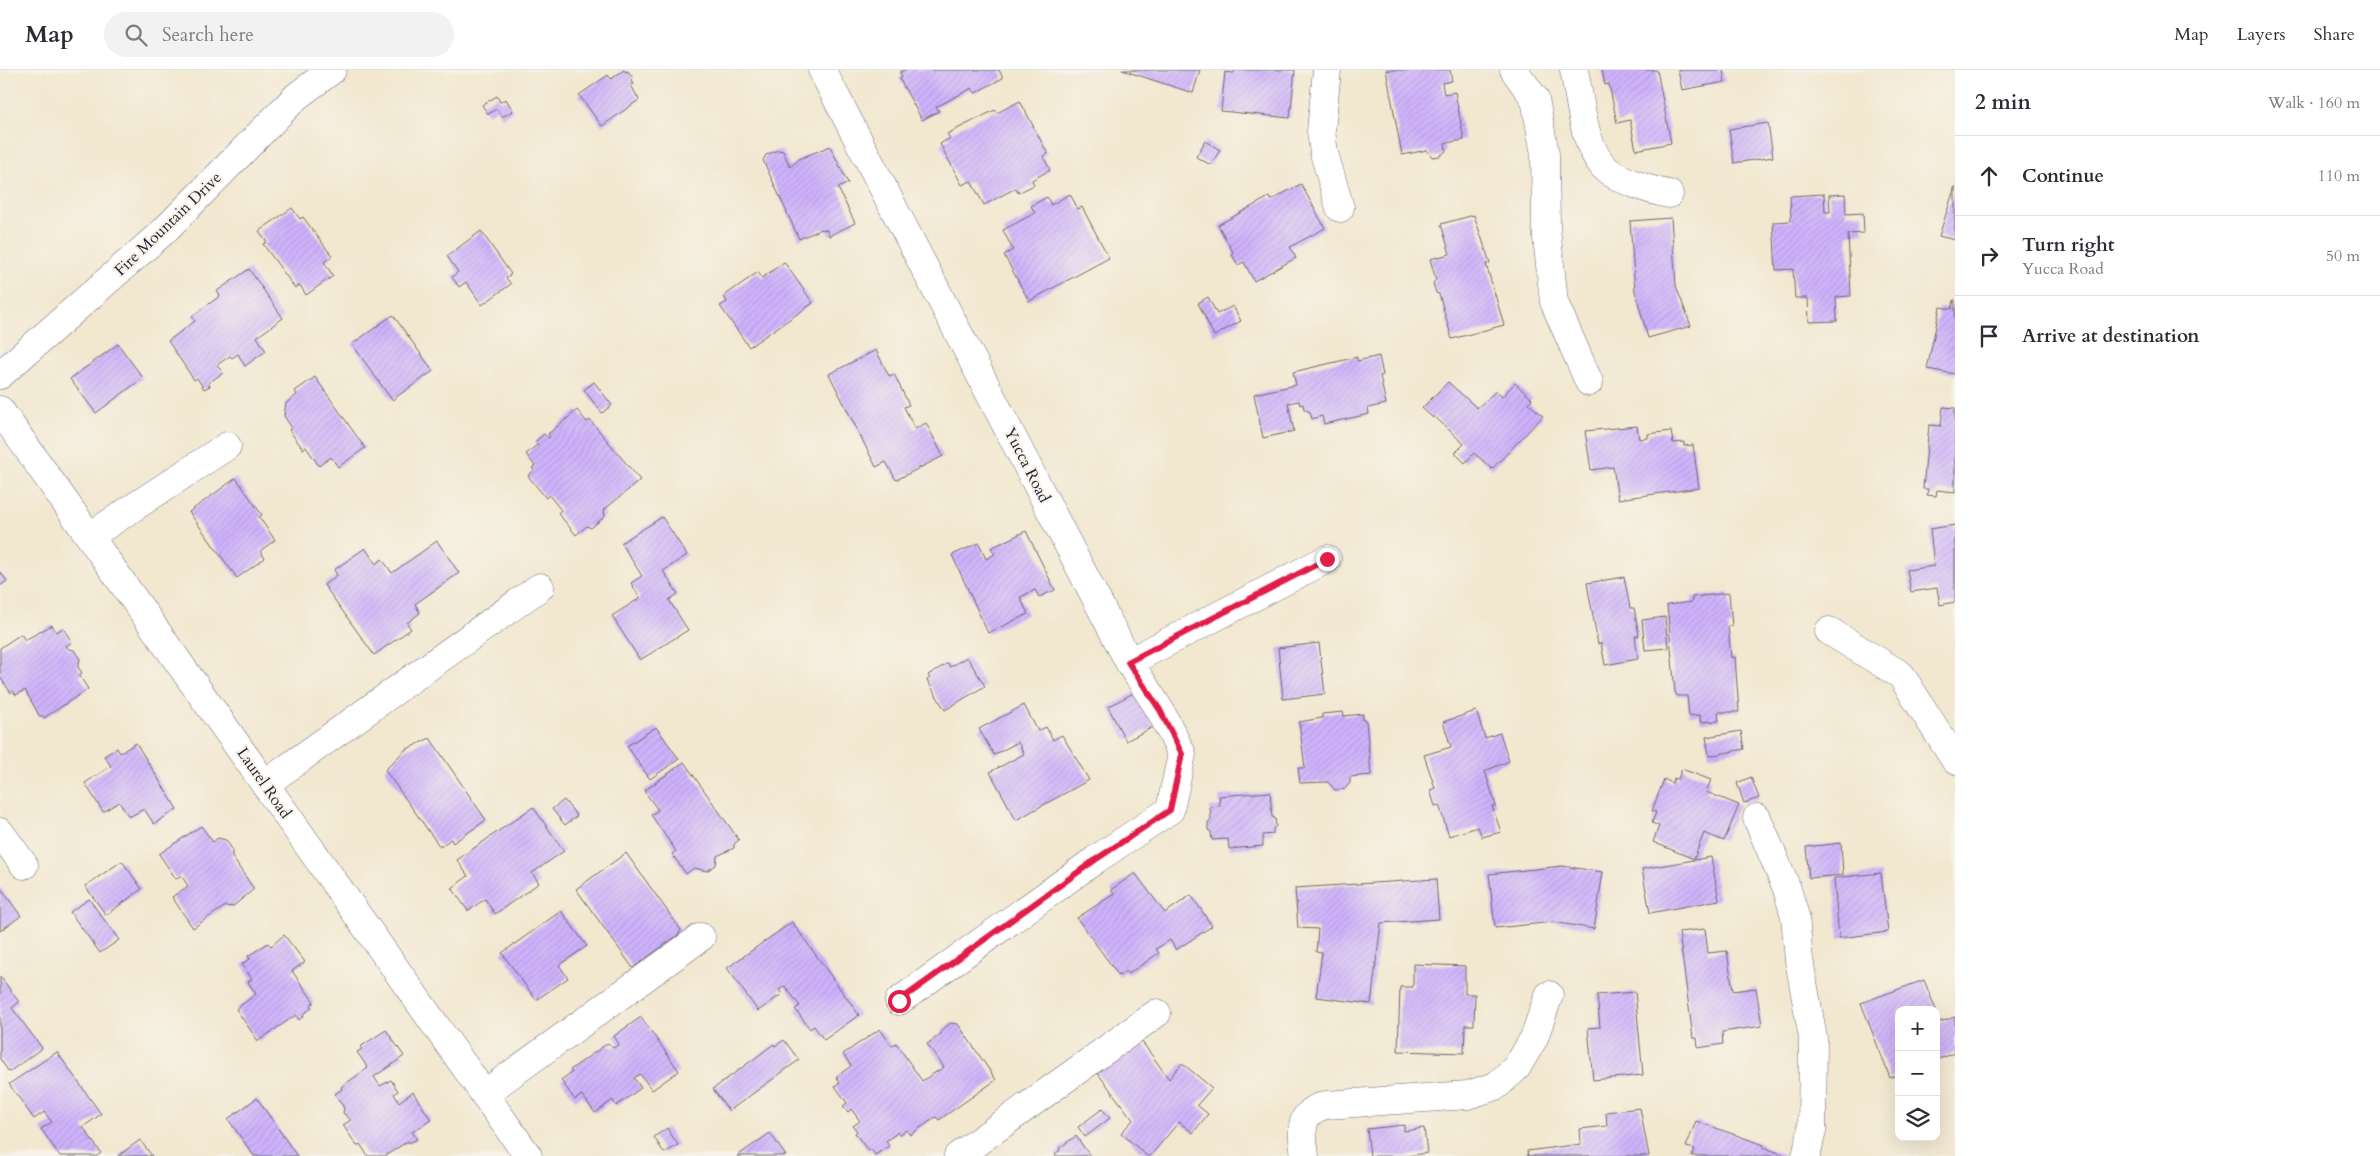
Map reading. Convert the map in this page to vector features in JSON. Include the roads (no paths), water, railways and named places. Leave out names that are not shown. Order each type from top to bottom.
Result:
[{"type":"street","name":"Fire Mountain Drive","points":[[0,375],[164,232],[298,96],[332,70]]},
{"type":"street","name":"Yucca Road","points":[[822,70],[1128,662],[1160,710],[1182,754],[1170,810],[1095,860],[899,1001]]},
{"type":"street","points":[[1327,70],[1321,131],[1324,153],[1340,208]]},
{"type":"street","points":[[1514,70],[1535,99],[1545,154],[1546,228],[1554,302],[1589,382]]},
{"type":"street","points":[[1574,70],[1589,144],[1603,167],[1642,188],[1669,194]]},
{"type":"street","name":"Laurel Road","points":[[0,410],[528,1156]]},
{"type":"street","points":[[90,536],[227,446]]},
{"type":"street","points":[[1128,662],[1327,559]]},
{"type":"street","points":[[265,784],[540,588]]},
{"type":"street","points":[[1829,631],[1901,675],[1955,760]]},
{"type":"street","points":[[1757,818],[1787,889],[1795,916],[1799,960],[1813,1038],[1812,1131],[1806,1156]]},
{"type":"street","points":[[0,832],[24,865]]},
{"type":"street","points":[[484,1094],[701,937]]},
{"type":"street","points":[[1304,1143],[1306,1115],[1313,1109],[1326,1105],[1468,1095],[1496,1086],[1517,1068],[1534,1038],[1549,995]]},
{"type":"street","points":[[958,1156],[1157,1013]]}]
